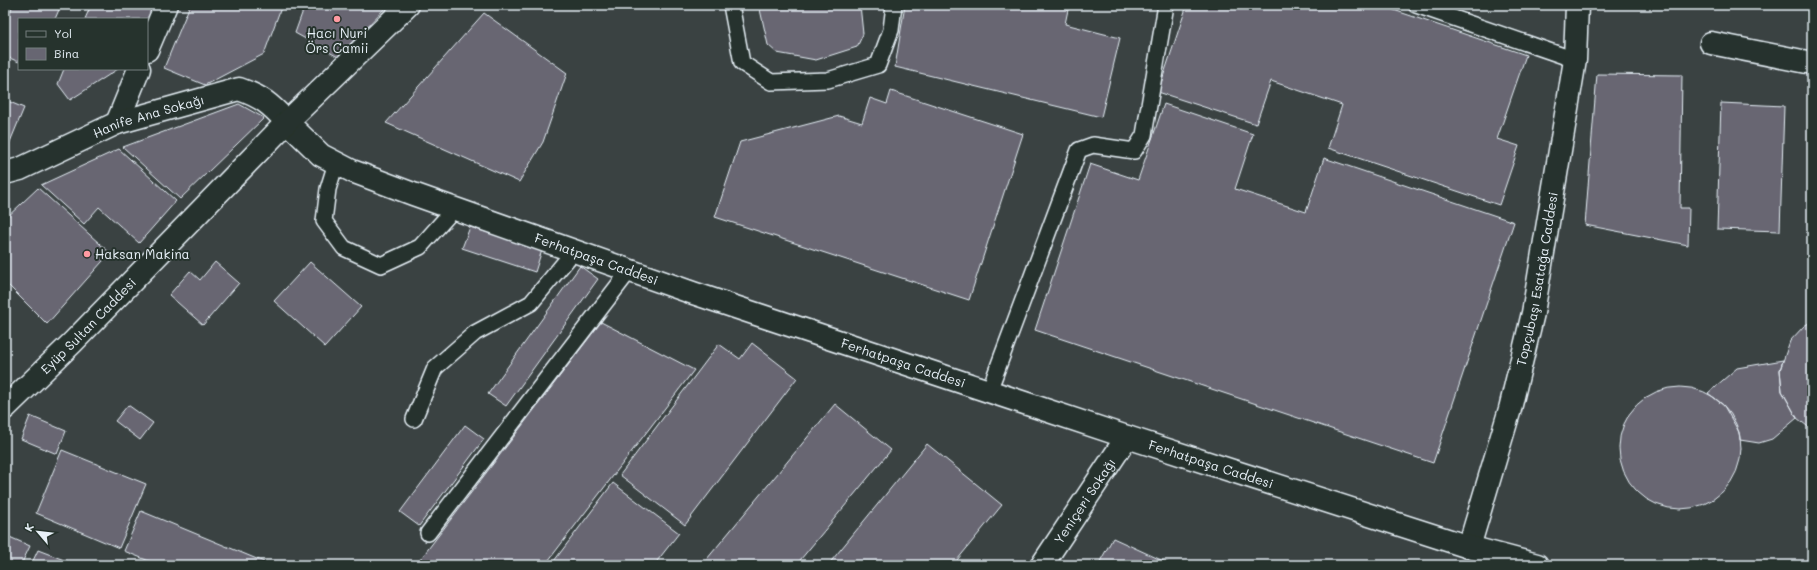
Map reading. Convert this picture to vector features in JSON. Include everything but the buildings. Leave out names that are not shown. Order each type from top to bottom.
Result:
[{"type":"main road","points":[[148,48],[166,5]]},
{"type":"main road","name":"Eyüp Sultan Caddesi","points":[[5,408],[73,342],[287,122],[408,5]]},
{"type":"main road","name":"Topçubaşı Esatağa Caddesi","points":[[1469,547],[1510,410],[1533,313],[1575,60],[1577,5]]},
{"type":"main road","points":[[1711,43],[1812,63]]},
{"type":"main road","points":[[117,123],[139,70]]},
{"type":"main road","name":"Hanife Ana Sokağı","points":[[5,173],[20,169],[117,123],[239,89],[258,96],[274,108],[287,122]]},
{"type":"main road","name":"Ferhatpaşa Caddesi","points":[[287,122],[321,155],[352,172],[454,209],[630,270],[1127,437],[1469,547],[1537,565]]},
{"type":"main road","name":"Yeniçeri Sokağı","points":[[1042,565],[1127,437]]},
{"type":"lane","points":[[731,5],[742,63],[771,82],[828,80],[878,65],[891,30],[894,5]]},
{"type":"lane","points":[[989,391],[1079,150],[1092,145],[1134,151],[1144,135],[1166,5]]},
{"type":"lane","points":[[1416,5],[1575,60]]},
{"type":"lane","points":[[336,163],[328,189],[324,221],[344,248],[381,265],[420,247],[454,209]]},
{"type":"lane","points":[[414,419],[435,368],[476,333],[531,303],[574,251]]},
{"type":"lane","points":[[428,533],[630,270]]},
{"type":"place","name":"Hacı Nuri Örs Camii","points":[[337,19]]},
{"type":"place","name":"Haksan Makina","points":[[87,254]]}]
